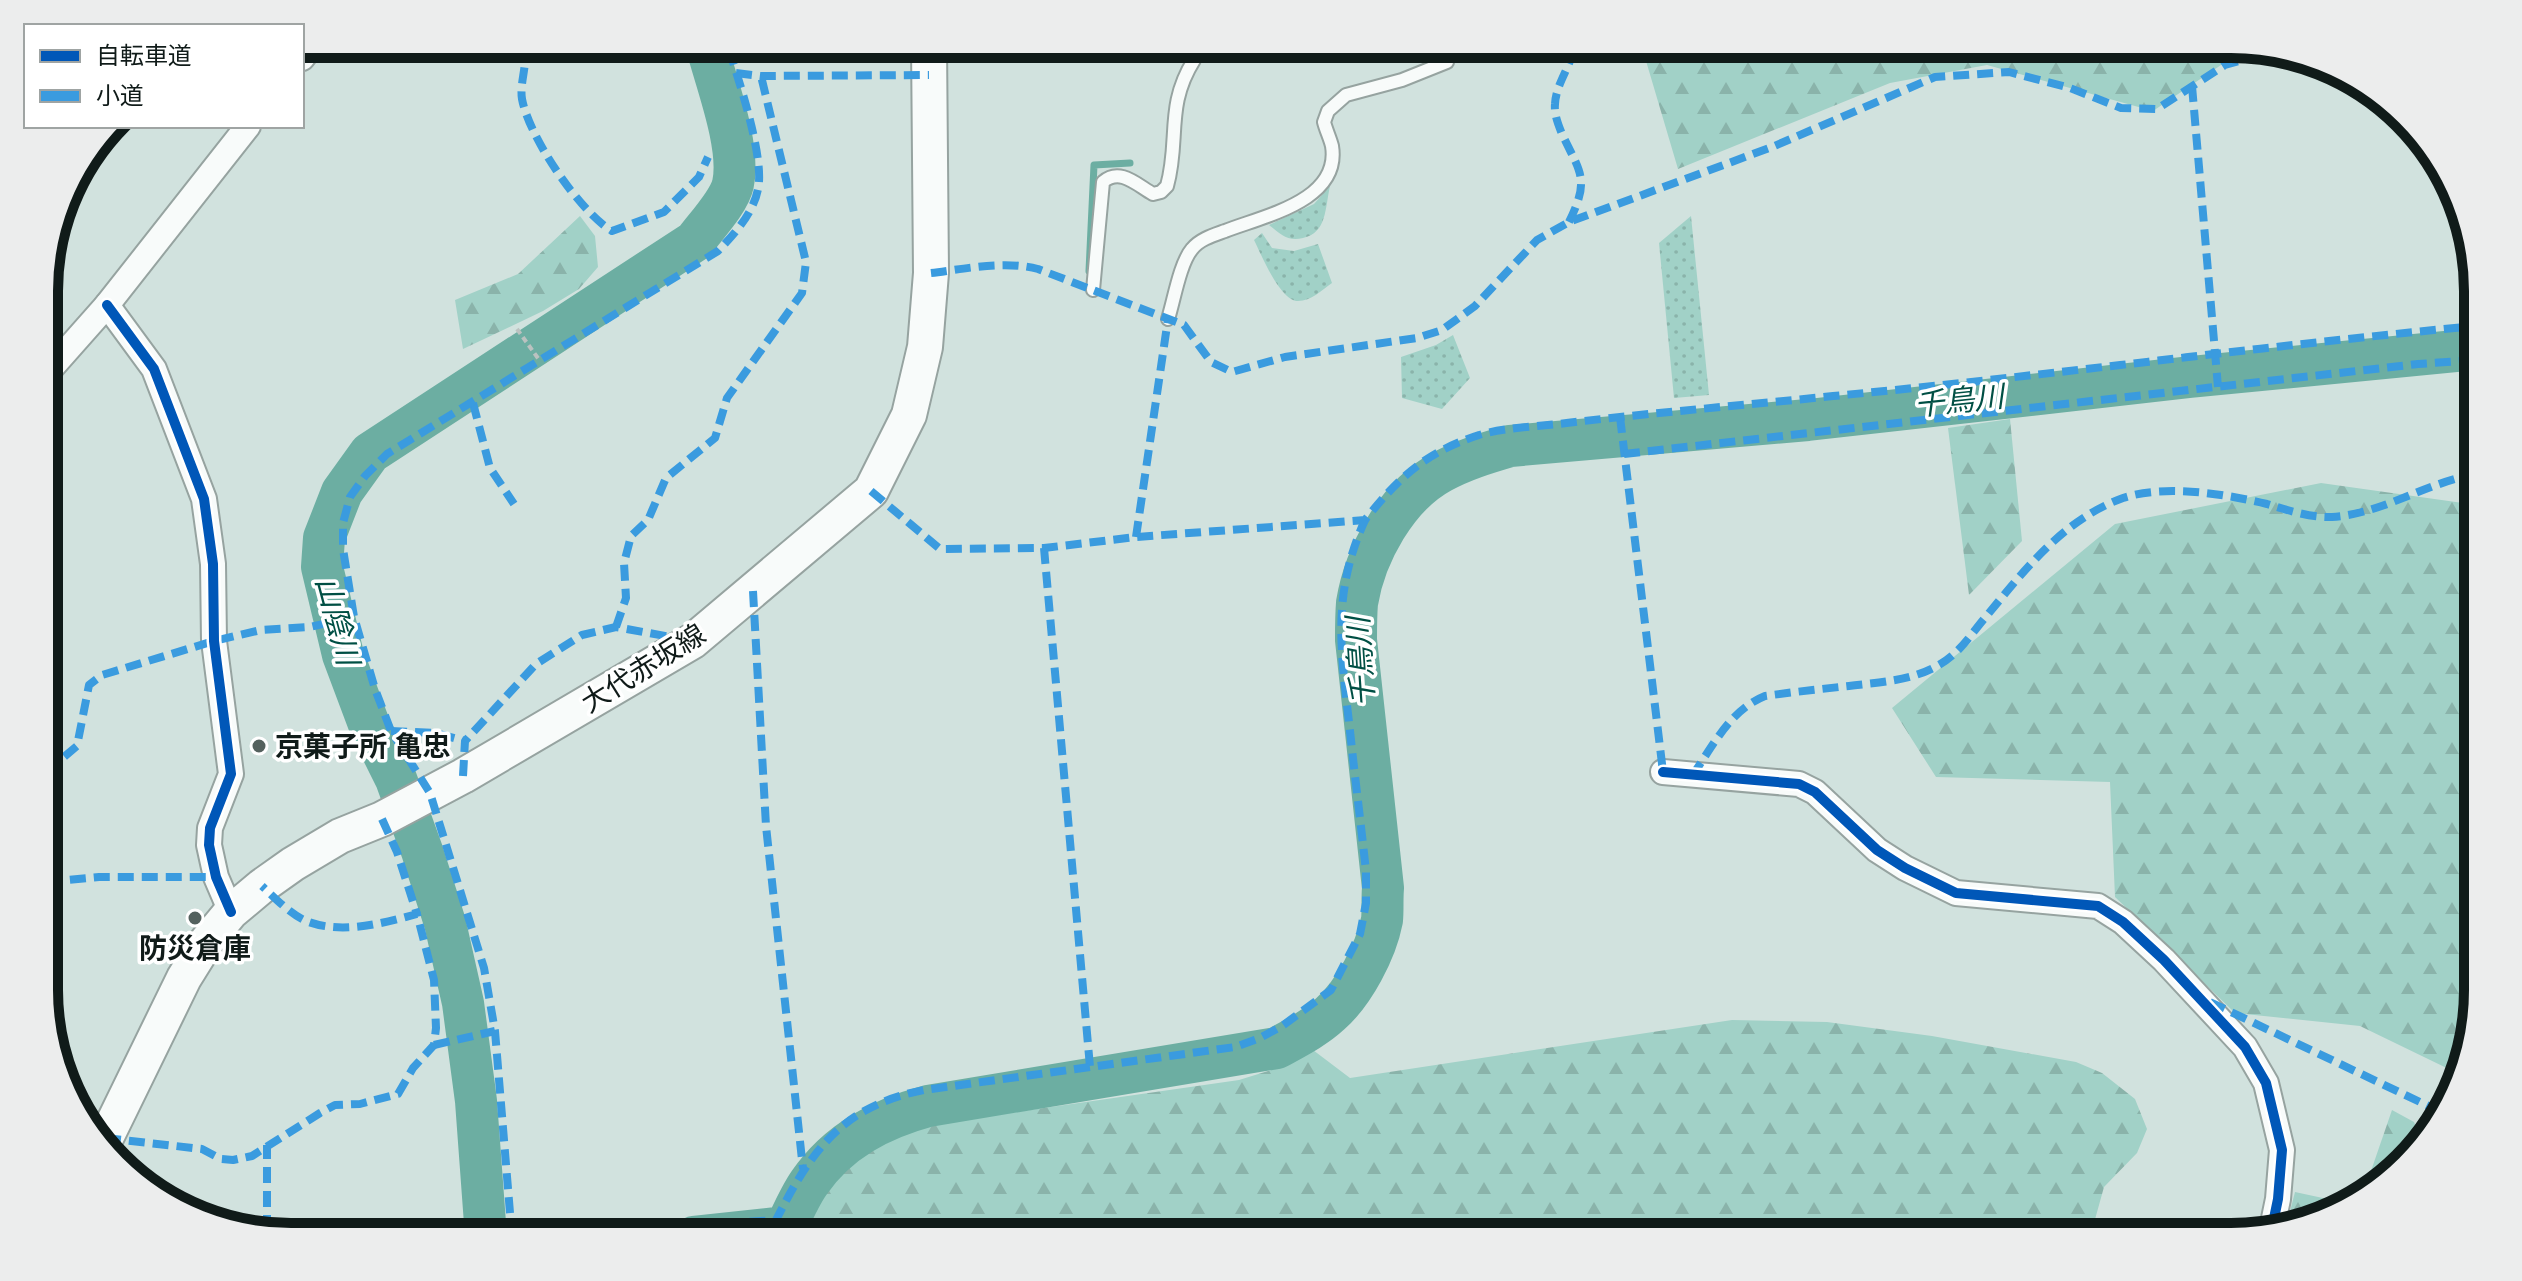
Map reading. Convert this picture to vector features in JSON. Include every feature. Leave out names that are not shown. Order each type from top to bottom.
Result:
[{"type":"main road","name":"大代赤坂線","points":[[108,1134],[184,978],[207,941],[231,912],[293,864],[340,836],[389,815],[463,776],[693,641],[871,491],[909,415],[925,347],[931,273],[929,58]]},
{"type":"street","points":[[58,360],[107,305],[246,128]]},
{"type":"street","points":[[107,305],[154,369],[204,499],[213,564],[214,641],[231,774],[210,828],[209,845],[216,877],[231,912]]},
{"type":"street","points":[[1663,772],[1799,784],[1815,792],[1877,850],[1905,868],[1956,893],[2098,906],[2123,922],[2164,960],[2245,1047],[2266,1083],[2282,1150],[2274,1219]]},
{"type":"lane","points":[[1093,290],[1103,182],[1110,176],[1119,175],[1153,194],[1167,186],[1177,98],[1193,58]]},
{"type":"lane","points":[[1168,319],[1186,258],[1192,248],[1213,235],[1300,202],[1324,183],[1332,156],[1324,122],[1335,104],[1346,95],[1410,78],[1447,62]]},
{"type":"path","points":[[517,329],[540,361]]},
{"type":"green space","points":[[1645,58],[2225,58],[2224,63],[2153,111],[1987,65],[1890,83],[1678,169]]},
{"type":"green space","points":[[1330,186],[1324,218],[1311,235],[1289,238],[1269,225],[1314,204]]},
{"type":"green space","points":[[580,216],[595,236],[598,267],[579,289],[543,311],[463,349],[455,300],[518,274]]},
{"type":"green space","points":[[1691,216],[1709,395],[1674,398],[1659,243]]},
{"type":"green space","points":[[1262,233],[1272,248],[1294,251],[1318,244],[1332,283],[1307,299],[1291,299],[1272,276],[1254,240]]},
{"type":"green space","points":[[1453,335],[1470,378],[1442,409],[1402,398],[1401,357],[1436,345]]},
{"type":"green space","points":[[2010,419],[2022,541],[1969,595],[1948,428]]},
{"type":"green space","points":[[2321,483],[2464,503],[2464,990],[2462,1020],[2450,1070],[2360,1026],[2235,1013],[2115,897],[2110,782],[1936,777],[1892,708],[2115,524]]},
{"type":"green space","points":[[1732,1020],[1827,1022],[1932,1036],[2076,1062],[2102,1073],[2135,1099],[2147,1129],[2137,1153],[2104,1187],[2094,1223],[806,1223],[821,1195],[849,1164],[871,1148],[919,1126],[1239,1080],[1281,1067],[1313,1050],[1350,1078]]},
{"type":"green space","points":[[2392,1110],[2414,1122],[2417,1129],[2406,1144],[2369,1177]]},
{"type":"green space","points":[[2295,1192],[2332,1200],[2306,1211],[2289,1216]]},
{"type":"waterway","name":"山陰川","points":[[485,1223],[476,1101],[463,1003],[445,923],[396,779],[370,727],[343,655],[322,567],[324,538],[342,492],[370,453],[695,241],[717,214],[733,184],[735,169],[731,133],[710,58]]},
{"type":"waterway","points":[[1089,271],[1094,165],[1130,163]]},
{"type":"waterway","name":"千鳥川","points":[[788,1223],[806,1188],[833,1155],[861,1134],[910,1111],[1277,1048],[1318,1024],[1339,1005],[1369,958],[1382,916],[1383,888],[1356,640],[1357,603],[1367,565],[1386,528],[1410,496],[1441,472],[1510,446],[1808,420],[2464,350]]},
{"type":"marked path","points":[[525,58],[522,99],[534,133],[571,190],[612,231],[664,212],[699,177],[708,157]]},
{"type":"marked path","points":[[511,1223],[495,1031],[484,968],[430,793],[391,731],[375,689],[354,617],[343,549],[343,523],[350,497],[387,454],[718,251],[737,230],[756,198],[759,175],[749,117],[731,58]]},
{"type":"marked path","points":[[1569,222],[1579,196],[1580,177],[1555,108],[1558,89],[1571,58]]},
{"type":"marked path","points":[[931,273],[998,265],[1038,269],[1184,325],[1211,362],[1232,372],[1285,357],[1417,338],[1442,330],[1475,306],[1537,240],[1569,222],[1772,147],[1935,77],[2009,72],[2070,88],[2121,108],[2157,109],[2225,65],[2249,58]]},
{"type":"marked path","points":[[736,73],[761,76],[929,75]]},
{"type":"marked path","points":[[616,627],[626,598],[624,563],[631,536],[648,520],[666,478],[715,438],[727,398],[802,293],[806,262],[761,76]]},
{"type":"marked path","points":[[2192,86],[2218,387]]},
{"type":"marked path","points":[[1136,537],[1168,319]]},
{"type":"marked path","points":[[871,491],[940,549],[1044,548],[1136,537],[1365,520],[1402,479],[1429,458],[1460,442],[1501,430],[2464,327]]},
{"type":"marked path","points":[[1624,454],[2464,361]]},
{"type":"marked path","points":[[473,403],[490,468],[514,504]]},
{"type":"marked path","points":[[1620,417],[1663,772]]},
{"type":"marked path","points":[[1692,776],[1732,720],[1765,696],[1894,680],[1916,675],[1944,662],[1963,645],[2014,583],[2063,533],[2081,519],[2123,498],[2157,492],[2195,492],[2250,500],[2307,515],[2332,517],[2369,510],[2464,477]]},
{"type":"marked path","points":[[733,1223],[776,1220],[803,1172],[833,1134],[851,1119],[896,1097],[924,1090],[1235,1047],[1282,1026],[1331,990],[1360,934],[1366,903],[1366,871],[1341,624],[1347,574],[1365,520]]},
{"type":"marked path","points":[[1044,548],[1090,1067]]},
{"type":"marked path","points":[[753,591],[766,826],[803,1169]]},
{"type":"marked path","points":[[58,762],[77,746],[89,685],[102,675],[261,630],[310,627],[354,617]]},
{"type":"marked path","points":[[463,776],[465,741],[536,664],[582,635],[616,627],[693,641]]},
{"type":"marked path","points":[[391,731],[436,733],[465,741]]},
{"type":"marked path","points":[[382,819],[397,852],[417,914]]},
{"type":"marked path","points":[[58,881],[99,877],[216,877]]},
{"type":"marked path","points":[[112,1139],[202,1149],[221,1159],[252,1156],[335,1105],[360,1104],[398,1094],[413,1068],[434,1045],[434,980],[417,914],[362,926],[320,925],[294,914],[262,886]]},
{"type":"marked path","points":[[2210,1002],[2432,1108]]},
{"type":"marked path","points":[[434,1045],[495,1031]]},
{"type":"marked path","points":[[267,1145],[267,1222]]},
{"type":"cycle path","points":[[107,305],[154,369],[204,499],[213,564],[214,641],[231,774],[210,828],[209,845],[216,877],[231,912]]},
{"type":"cycle path","points":[[1663,772],[1799,784],[1815,792],[1877,850],[1905,868],[1956,893],[2098,906],[2123,922],[2164,960],[2245,1047],[2266,1083],[2282,1150],[2274,1219]]},
{"type":"place","name":"京菓子所 亀忠","points":[[259,746]]},
{"type":"place","name":"防災倉庫","points":[[195,918]]}]
